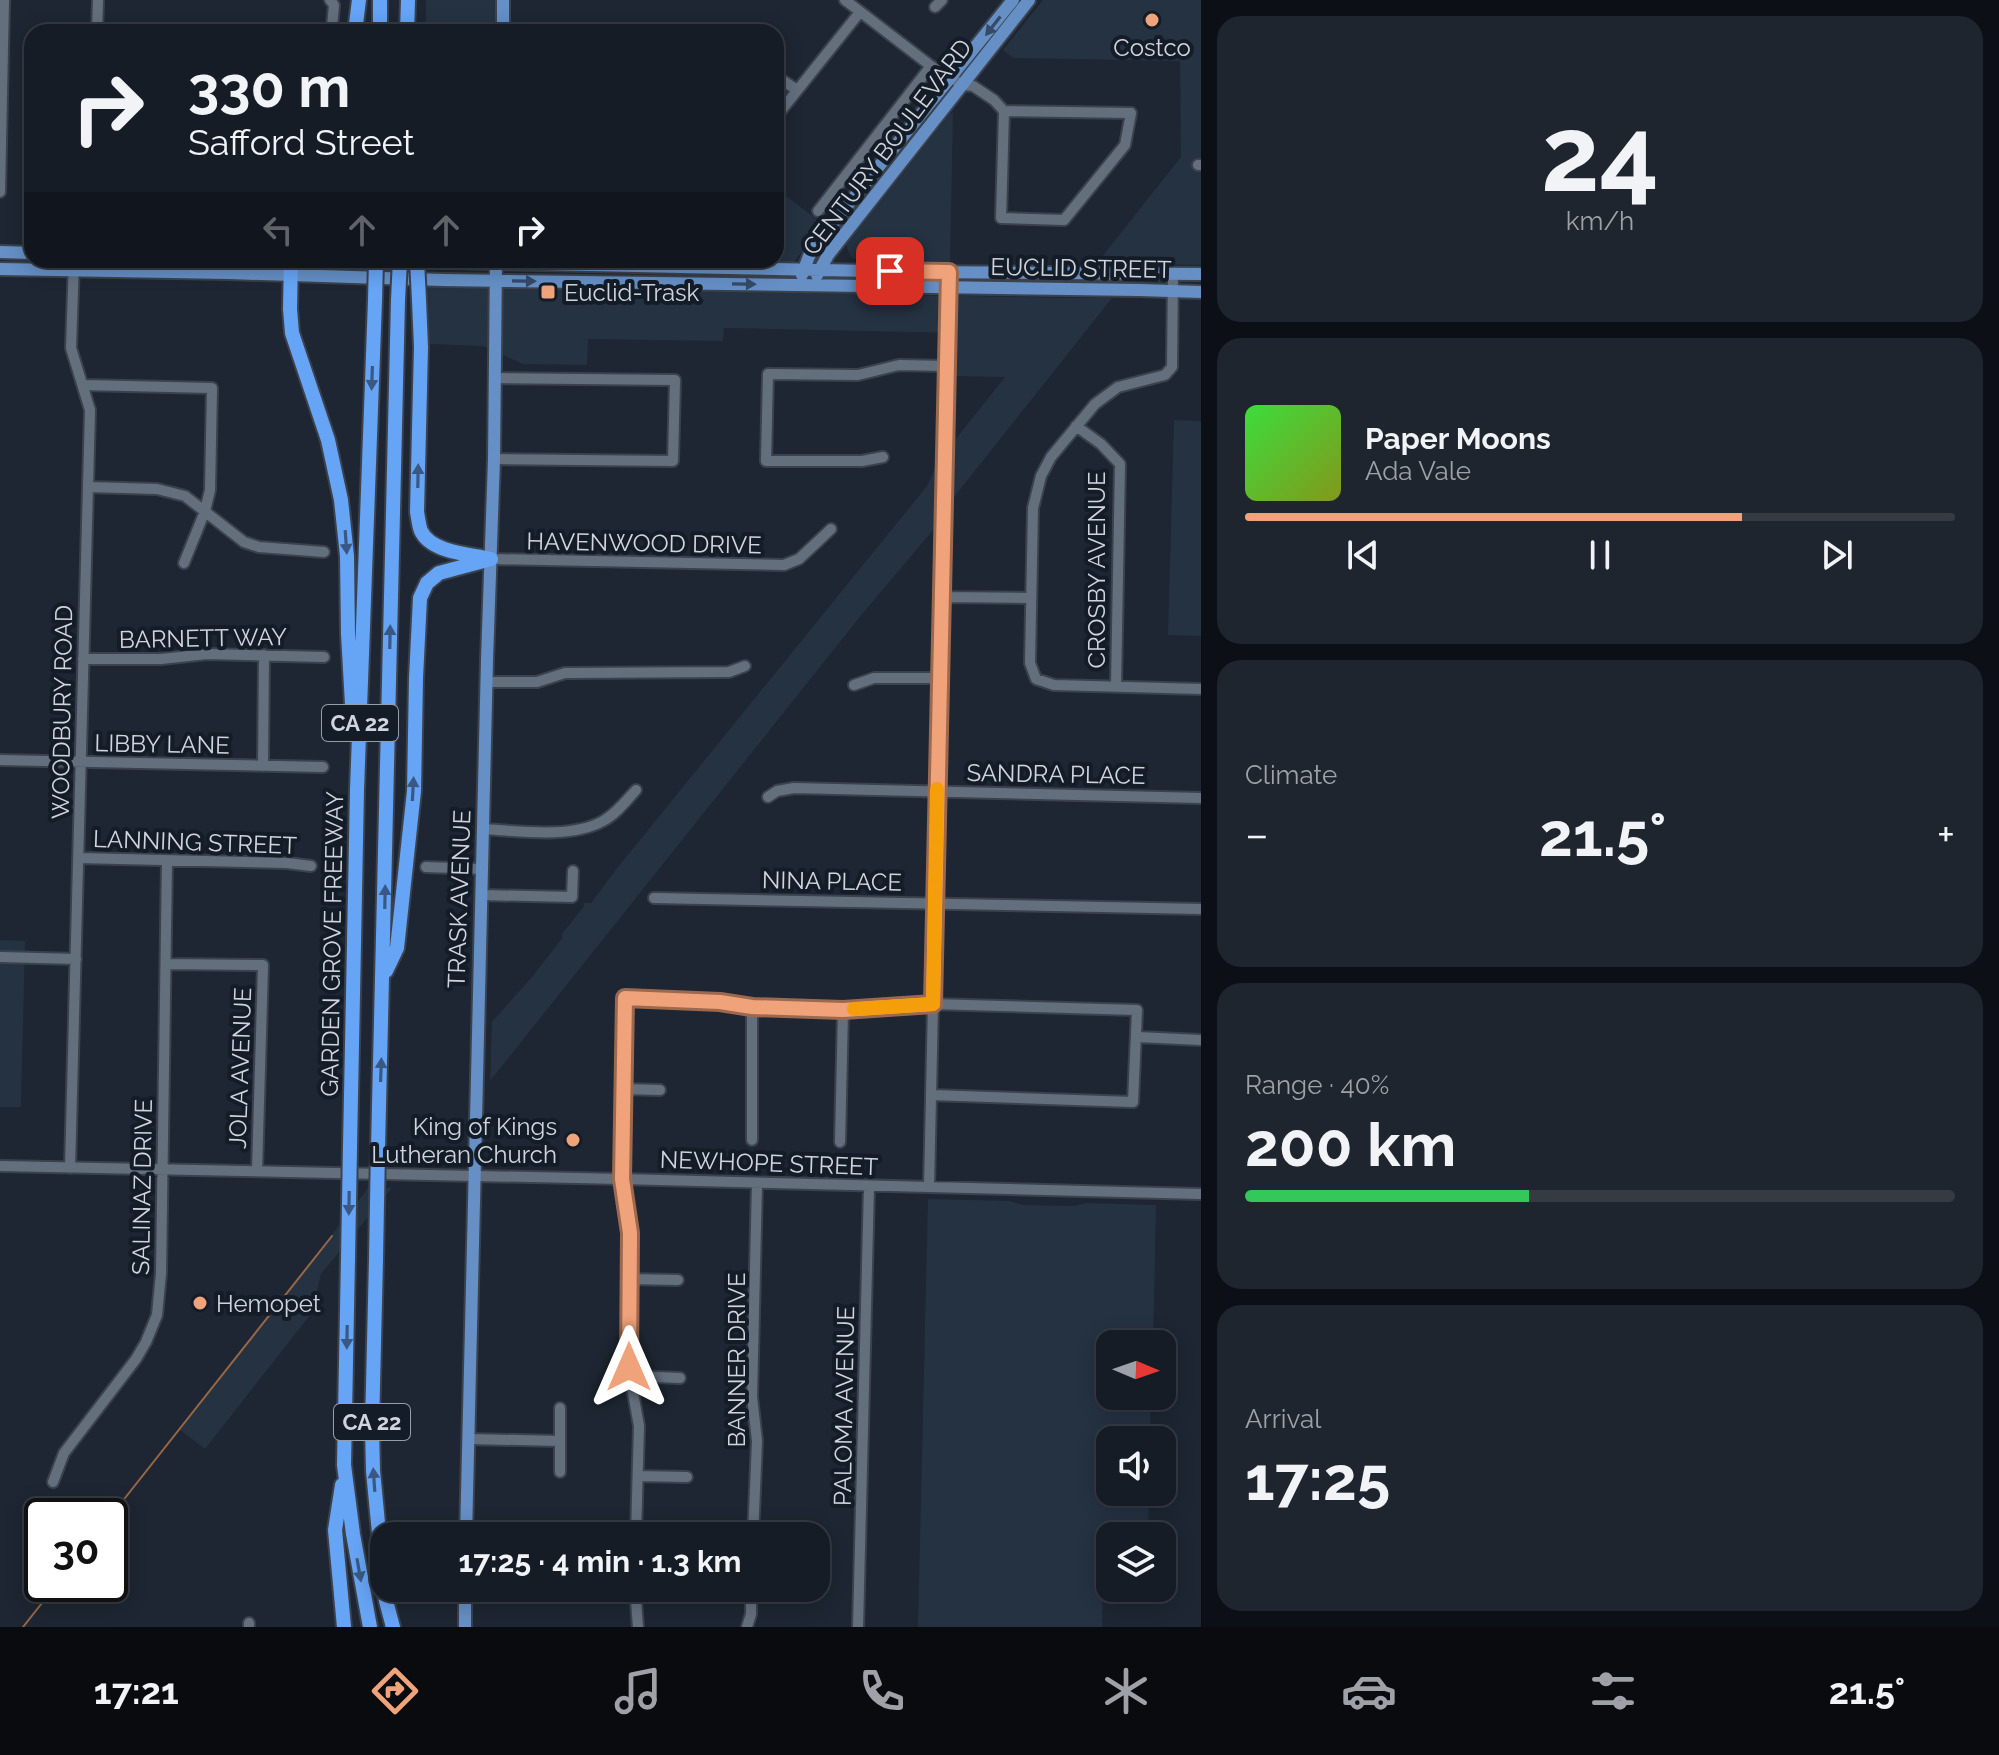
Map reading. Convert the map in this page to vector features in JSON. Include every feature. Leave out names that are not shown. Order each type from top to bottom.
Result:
[{"type":"highway","points":[[356,24],[359,0]]},
{"type":"highway","points":[[380,0],[380,24]]},
{"type":"highway","points":[[407,24],[408,0]]},
{"type":"highway","points":[[291,268],[290,317],[294,340],[328,440],[341,500],[347,556],[357,790]]},
{"type":"highway","name":"GARDEN GROVE FREEWAY","points":[[370,1627],[344,1465],[357,790],[376,268]]},
{"type":"highway","name":"CA 22","points":[[378,1522],[372,1427],[400,268]]},
{"type":"highway","points":[[417,268],[421,347],[417,512],[421,533],[446,551],[491,559]]},
{"type":"highway","points":[[384,975],[397,948],[414,791],[420,598],[427,583],[439,573],[491,559]]},
{"type":"highway","points":[[344,1465],[335,1530],[344,1627]]},
{"type":"highway","name":"CA 22","points":[[387,1602],[393,1627]]},
{"type":"main road","points":[[503,0],[503,24]]},
{"type":"main road","name":"CENTURY BOULEVARD","points":[[815,286],[819,270],[828,255],[914,146],[1013,0]]},
{"type":"main road","name":"CENTURY BOULEVARD","points":[[801,286],[803,269],[814,247],[906,135],[1029,0]]},
{"type":"main road","points":[[906,135],[914,146]]},
{"type":"main road","points":[[0,252],[24,253]]},
{"type":"main road","name":"EUCLID STREET","points":[[0,269],[24,268]]},
{"type":"main road","name":"EUCLID STREET","points":[[291,268],[497,281],[1201,292]]},
{"type":"main road","name":"TRASK AVENUE","points":[[466,1522],[498,268]]},
{"type":"main road","name":"EUCLID STREET","points":[[765,268],[1201,274]]},
{"type":"main road","points":[[465,1602],[465,1627]]},
{"type":"street","points":[[0,192],[4,0]]},
{"type":"street","points":[[97,24],[98,0]]},
{"type":"street","points":[[845,0],[931,66],[957,82],[973,86],[1004,111],[1001,218],[1064,220],[1125,145],[1131,113],[1004,111]]},
{"type":"street","points":[[332,2],[332,24]]},
{"type":"street","points":[[784,107],[860,12]]},
{"type":"street","points":[[818,211],[931,66]]},
{"type":"street","points":[[784,81],[797,90]]},
{"type":"street","points":[[826,201],[842,212]]},
{"type":"street","name":"WOODBURY ROAD","points":[[70,1168],[90,410],[71,348],[74,268]]},
{"type":"street","points":[[929,1187],[949,272]]},
{"type":"street","points":[[1173,274],[1172,367],[1165,375],[1118,387],[1095,404],[1051,457],[1041,476],[1033,508],[1030,663],[1036,679],[1054,685],[1201,689]]},
{"type":"street","points":[[883,457],[862,461],[766,461],[768,374],[858,375],[899,365],[947,366]]},
{"type":"street","points":[[494,378],[675,380],[673,461],[494,459]]},
{"type":"street","points":[[83,385],[212,388],[210,490],[184,563]]},
{"type":"street","name":"CROSBY AVENUE","points":[[1076,426],[1101,444],[1120,464],[1116,686]]},
{"type":"street","points":[[88,487],[157,489],[185,496],[244,542],[259,547],[324,552]]},
{"type":"street","name":"HAVENWOOD DRIVE","points":[[491,559],[784,565],[799,559],[831,529]]},
{"type":"street","points":[[942,597],[1030,598]]},
{"type":"street","name":"BARNETT WAY","points":[[83,659],[161,659],[207,654],[324,657]]},
{"type":"street","points":[[263,766],[264,655]]},
{"type":"street","points":[[486,682],[537,682],[565,673],[729,672],[745,666]]},
{"type":"street","points":[[854,685],[874,678],[940,678]]},
{"type":"street","name":"LIBBY LANE","points":[[0,760],[323,767]]},
{"type":"street","name":"SANDRA PLACE","points":[[768,797],[777,791],[794,788],[1201,798]]},
{"type":"street","points":[[483,829],[556,832],[582,829],[604,821],[636,790]]},
{"type":"street","name":"LANNING STREET","points":[[79,858],[311,866]]},
{"type":"street","name":"SALINAZ DRIVE","points":[[53,1482],[64,1453],[136,1359],[157,1315],[167,861]]},
{"type":"street","points":[[426,867],[482,869]]},
{"type":"street","points":[[481,895],[572,897],[573,871]]},
{"type":"street","name":"NINA PLACE","points":[[654,898],[1201,909]]},
{"type":"street","points":[[0,957],[76,959]]},
{"type":"street","name":"JOLA AVENUE","points":[[166,964],[263,965],[257,1171]]},
{"type":"street","points":[[636,1522],[639,1426],[630,1376],[630,1233],[622,1179],[625,998],[843,1010],[933,1004],[1137,1010],[1133,1102],[931,1095]]},
{"type":"street","points":[[752,1007],[752,1140]]},
{"type":"street","points":[[840,1142],[843,1010]]},
{"type":"street","points":[[1137,1037],[1201,1040]]},
{"type":"street","points":[[624,1089],[660,1090]]},
{"type":"street","name":"NEWHOPE STREET","points":[[0,1166],[1201,1194]]},
{"type":"street","name":"BANNER DRIVE","points":[[754,1522],[757,1441],[752,1397],[757,1183]]},
{"type":"street","name":"PALOMA AVENUE","points":[[858,1627],[869,1186]]},
{"type":"street","points":[[630,1279],[678,1280]]},
{"type":"street","points":[[630,1376],[680,1378]]},
{"type":"street","points":[[560,1408],[560,1472]]},
{"type":"street","points":[[468,1439],[560,1441]]},
{"type":"street","points":[[638,1476],[687,1477]]},
{"type":"street","points":[[636,1602],[638,1627]]},
{"type":"street","points":[[747,1627],[751,1602]]},
{"type":"shaded area","points":[[426,0],[505,0],[505,24],[426,24]]},
{"type":"shaded area","points":[[1043,0],[1201,0],[1201,265],[1097,263],[1181,157],[1180,61],[1013,58],[1003,50]]},
{"type":"shaded area","points":[[953,113],[950,262],[851,257],[847,244]]},
{"type":"shaded area","points":[[784,194],[824,225],[793,263],[784,263]]},
{"type":"shaded area","points":[[428,286],[1112,298],[954,497],[955,440],[1005,377],[956,376],[957,333],[724,328],[723,341],[588,339],[587,365],[523,364],[483,346],[429,344]]},
{"type":"shaded area","points":[[1174,420],[1201,421],[1201,636],[1168,635]]},
{"type":"shaded area","points":[[935,468],[935,528],[863,613],[490,1081],[492,1022],[563,937],[562,934],[584,903],[591,903],[927,486]]},
{"type":"shaded area","points":[[0,940],[25,941],[21,1107],[0,1107]]},
{"type":"shaded area","points":[[368,1188],[392,1188],[321,1274],[311,1314],[205,1449],[180,1430]]},
{"type":"shaded area","points":[[928,1199],[1009,1201],[1023,1205],[1156,1205],[1153,1330],[1096,1330],[1096,1410],[1151,1410],[1150,1426],[1096,1426],[1096,1506],[1149,1506],[1148,1522],[1096,1522],[1096,1602],[1103,1602],[1102,1627],[918,1627]]},
{"type":"waterway","points":[[125,1498],[332,1236]]},
{"type":"waterway","points":[[23,1627],[43,1602]]},
{"type":"slow traffic","points":[[854,1009],[933,1004],[937,789]]},
{"type":"place","name":"Costco","points":[[1152,20]]},
{"type":"place","name":"Euclid-Trask","points":[[548,292]]},
{"type":"place","name":"King of Kings Lutheran Church","points":[[573,1140]]},
{"type":"place","name":"Hemopet","points":[[200,1303]]},
{"type":"route","points":[[629,1367],[630,1233],[622,1179],[625,998],[843,1010],[933,1004],[949,272],[890,271]]}]
